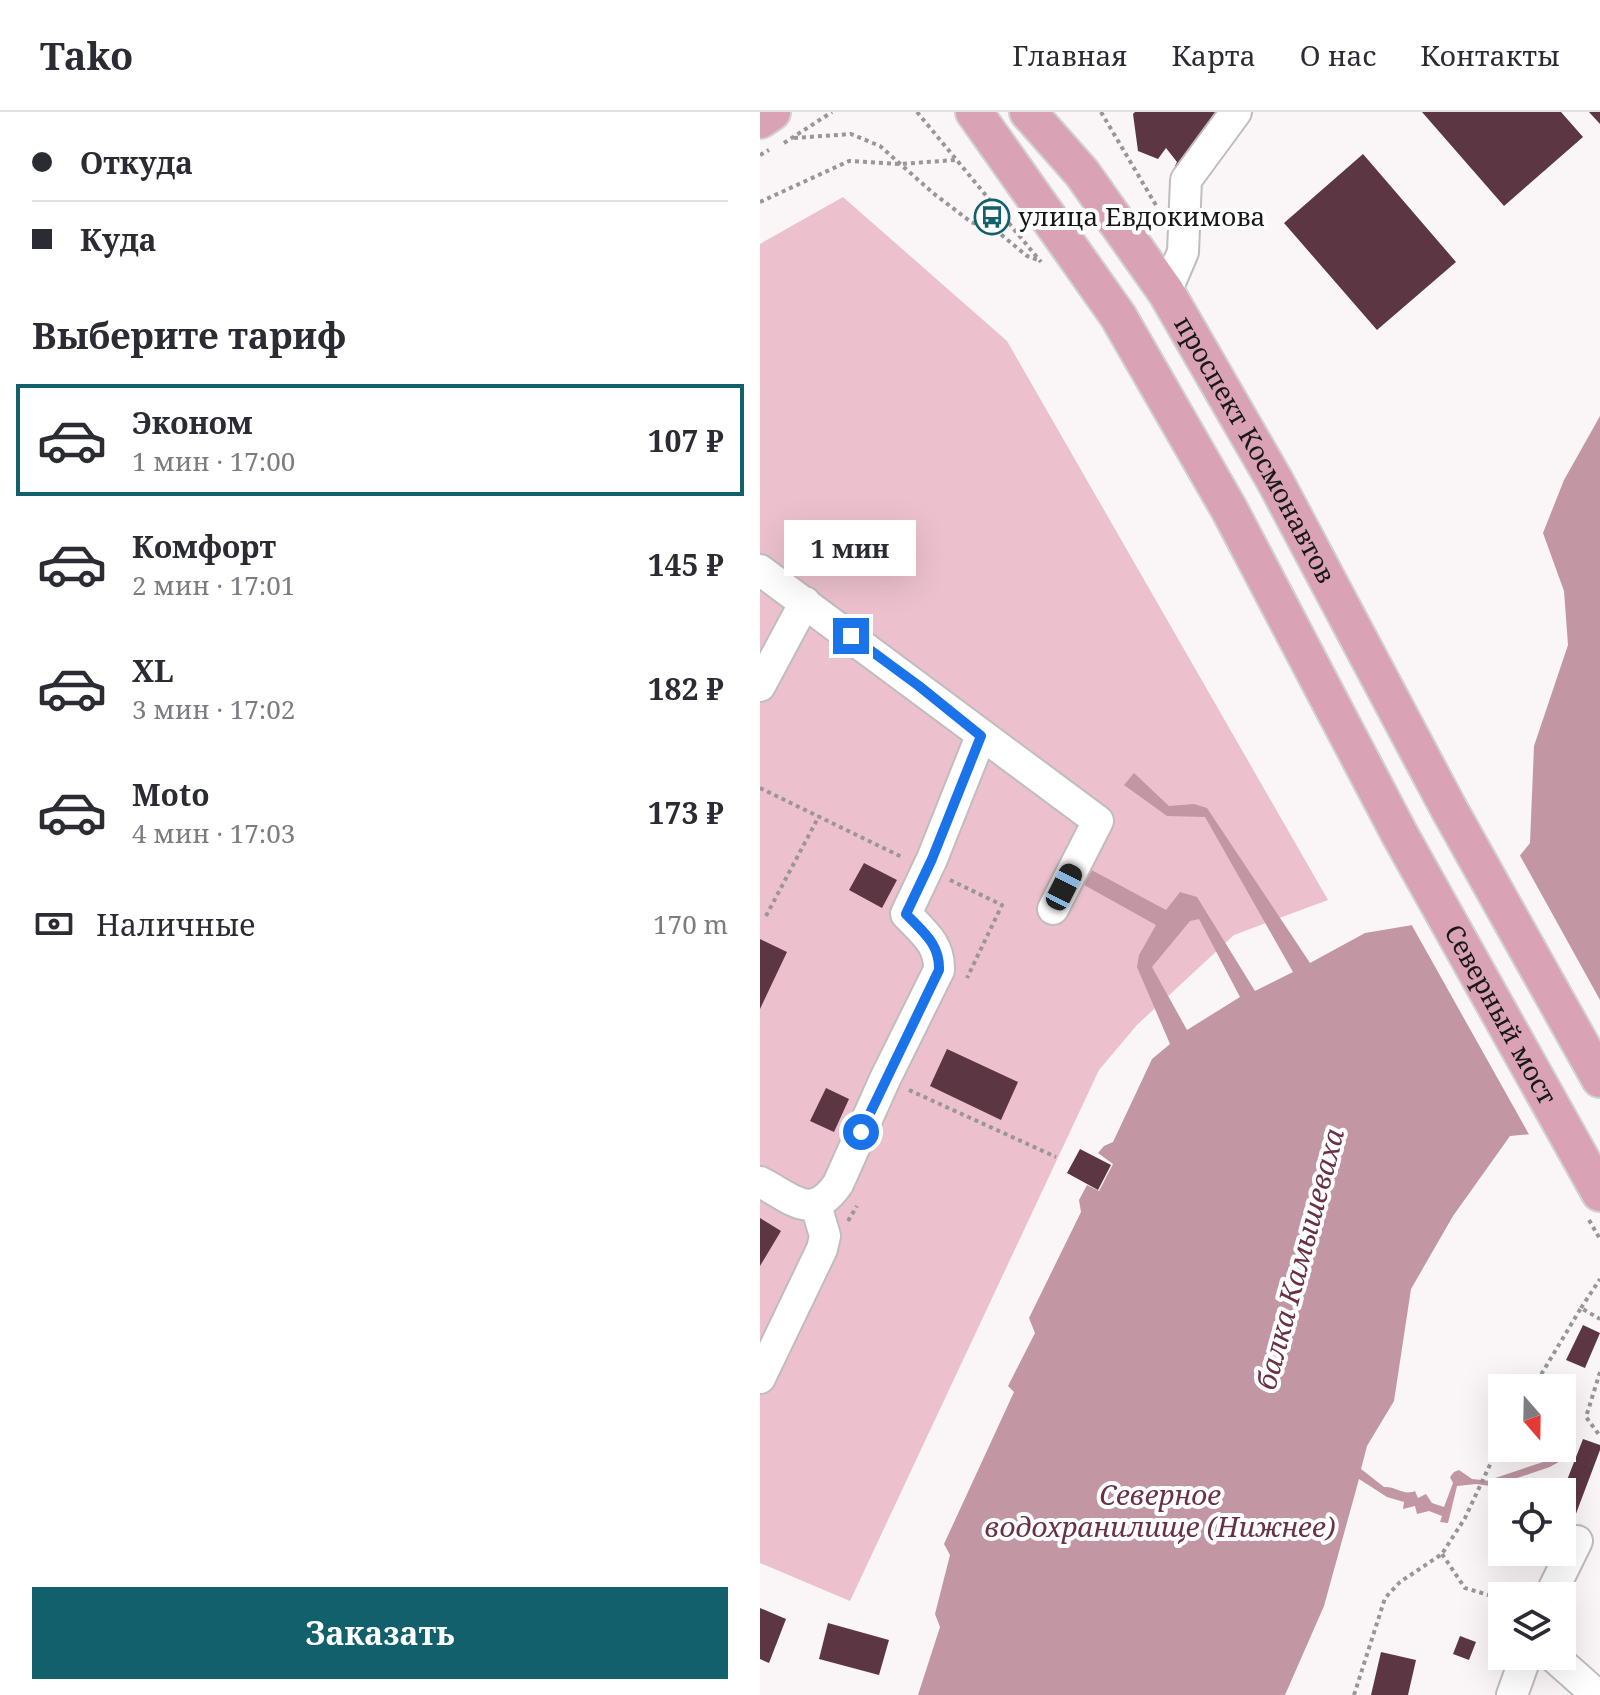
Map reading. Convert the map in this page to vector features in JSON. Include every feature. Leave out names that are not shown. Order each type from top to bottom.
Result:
[{"type":"main road","name":"проспект Космонавтов","points":[[1028,112],[1082,173],[1166,292],[1275,481],[1449,809],[1600,1079]]},
{"type":"main road","name":"проспект Космонавтов","points":[[988,119],[1118,316],[1229,509],[1400,835]]},
{"type":"main road","name":"Северный мост","points":[[1400,835],[1600,1193]]},
{"type":"lane","points":[[1166,292],[1183,252],[1186,180],[1236,112]]},
{"type":"lane","points":[[760,570],[1098,821],[1053,909]]},
{"type":"lane","points":[[760,686],[805,602]]},
{"type":"lane","points":[[760,1182],[797,1204],[816,1205],[829,1197],[838,1184],[939,970],[939,956],[932,942],[906,914],[932,859],[981,736]]},
{"type":"lane","points":[[760,1378],[822,1249],[825,1236],[816,1205]]},
{"type":"lane","points":[[1557,1582],[1577,1541]]},
{"type":"lane","points":[[1512,1695],[1521,1670]]},
{"type":"lane","points":[[1569,1670],[1597,1695]]},
{"type":"path","points":[[760,155],[776,133],[832,112]]},
{"type":"path","points":[[917,112],[1048,271]]},
{"type":"path","points":[[776,133],[851,134],[880,146],[971,222],[998,232],[1027,256],[1039,261]]},
{"type":"path","points":[[760,202],[849,161],[900,164],[955,160]]},
{"type":"path","points":[[766,916],[819,816]]},
{"type":"path","points":[[885,1079],[1056,1157]]},
{"type":"path","points":[[1541,1374],[1600,1279]]},
{"type":"path","points":[[1581,1308],[1600,1319]]},
{"type":"path","points":[[1600,1372],[1586,1417],[1600,1436]]},
{"type":"path","points":[[1354,1695],[1385,1598],[1400,1582],[1442,1554],[1465,1518],[1490,1462]]},
{"type":"path","points":[[1442,1554],[1465,1588],[1488,1595]]},
{"type":"shaded area","points":[[843,197],[1007,341],[1328,900],[1234,935],[1137,1025],[1099,1070],[850,1601],[760,1563],[760,244]]},
{"type":"water","name":"Северное водохранилище (Нижнее)","points":[[1600,416],[1600,1128],[1510,1136],[1453,1216],[1411,1289],[1394,1401],[1367,1446],[1361,1469],[1384,1487],[1415,1491],[1418,1498],[1426,1494],[1432,1503],[1444,1507],[1453,1483],[1450,1477],[1454,1472],[1459,1470],[1472,1479],[1488,1481],[1488,1486],[1457,1486],[1448,1523],[1440,1522],[1442,1516],[1429,1511],[1417,1514],[1415,1506],[1403,1509],[1404,1502],[1387,1497],[1359,1479],[1324,1606],[1285,1695],[918,1695],[940,1627],[935,1614],[950,1555],[944,1544],[1014,1392],[1008,1386],[1035,1333],[1029,1318],[1081,1212],[1079,1200],[1087,1185],[1099,1191],[1113,1164],[1098,1153],[1113,1142],[1152,1059],[1170,1044],[1137,967],[1139,955],[1156,925],[1077,881],[1086,867],[1166,910],[1180,892],[1197,897],[1255,991],[1293,972],[1205,817],[1167,816],[1124,785],[1134,773],[1169,806],[1194,804],[1207,808],[1310,963],[1365,933],[1472,915],[1530,843],[1534,746],[1568,645],[1564,591],[1543,533],[1564,480]],"holes":[[[1199,919],[1240,997],[1187,1030],[1152,967],[1190,921]]]},
{"type":"pier","points":[[1518,852],[1600,1000],[1600,1132],[1531,1138],[1410,922],[1470,912]]},
{"type":"building","points":[[1135,112],[1217,112],[1222,119],[1180,168],[1175,166],[1177,162],[1166,148],[1158,159],[1138,151]]},
{"type":"building","points":[[1422,112],[1561,112],[1583,137],[1504,206]]},
{"type":"building","points":[[1589,112],[1600,112],[1600,124]]},
{"type":"building","points":[[1363,154],[1456,262],[1377,330],[1284,223]]},
{"type":"building","points":[[864,863],[897,880],[882,908],[849,890]]},
{"type":"building","points":[[760,939],[787,952],[760,1009]]},
{"type":"building","points":[[947,1049],[1018,1082],[1001,1120],[930,1086]]},
{"type":"building","points":[[826,1088],[849,1099],[834,1132],[810,1121]]},
{"type":"building","points":[[1080,1149],[1111,1165],[1098,1190],[1067,1173]]},
{"type":"building","points":[[760,1218],[781,1231],[760,1266]]},
{"type":"building","points":[[1583,1325],[1600,1333],[1585,1368],[1566,1360]]},
{"type":"building","points":[[1583,1439],[1600,1445],[1576,1514],[1576,1478],[1568,1478]]},
{"type":"building","points":[[760,1608],[786,1619],[769,1663],[760,1659]]},
{"type":"building","points":[[828,1623],[889,1640],[879,1675],[819,1659]]},
{"type":"building","points":[[1460,1636],[1476,1642],[1469,1660],[1453,1654]]},
{"type":"building","points":[[1381,1652],[1416,1660],[1408,1695],[1371,1695]]},
{"type":"waterway","points":[[1506,1478],[1552,1462]]},
{"type":"place","name":"улица Евдокимова","points":[[992,217]]},
{"type":"route","points":[[851,636],[981,736],[932,859],[906,914],[932,942],[939,956],[939,970],[861,1132]]},
{"type":"water label","name":"балка Камышеваха","points":[[1300,1259]]}]
